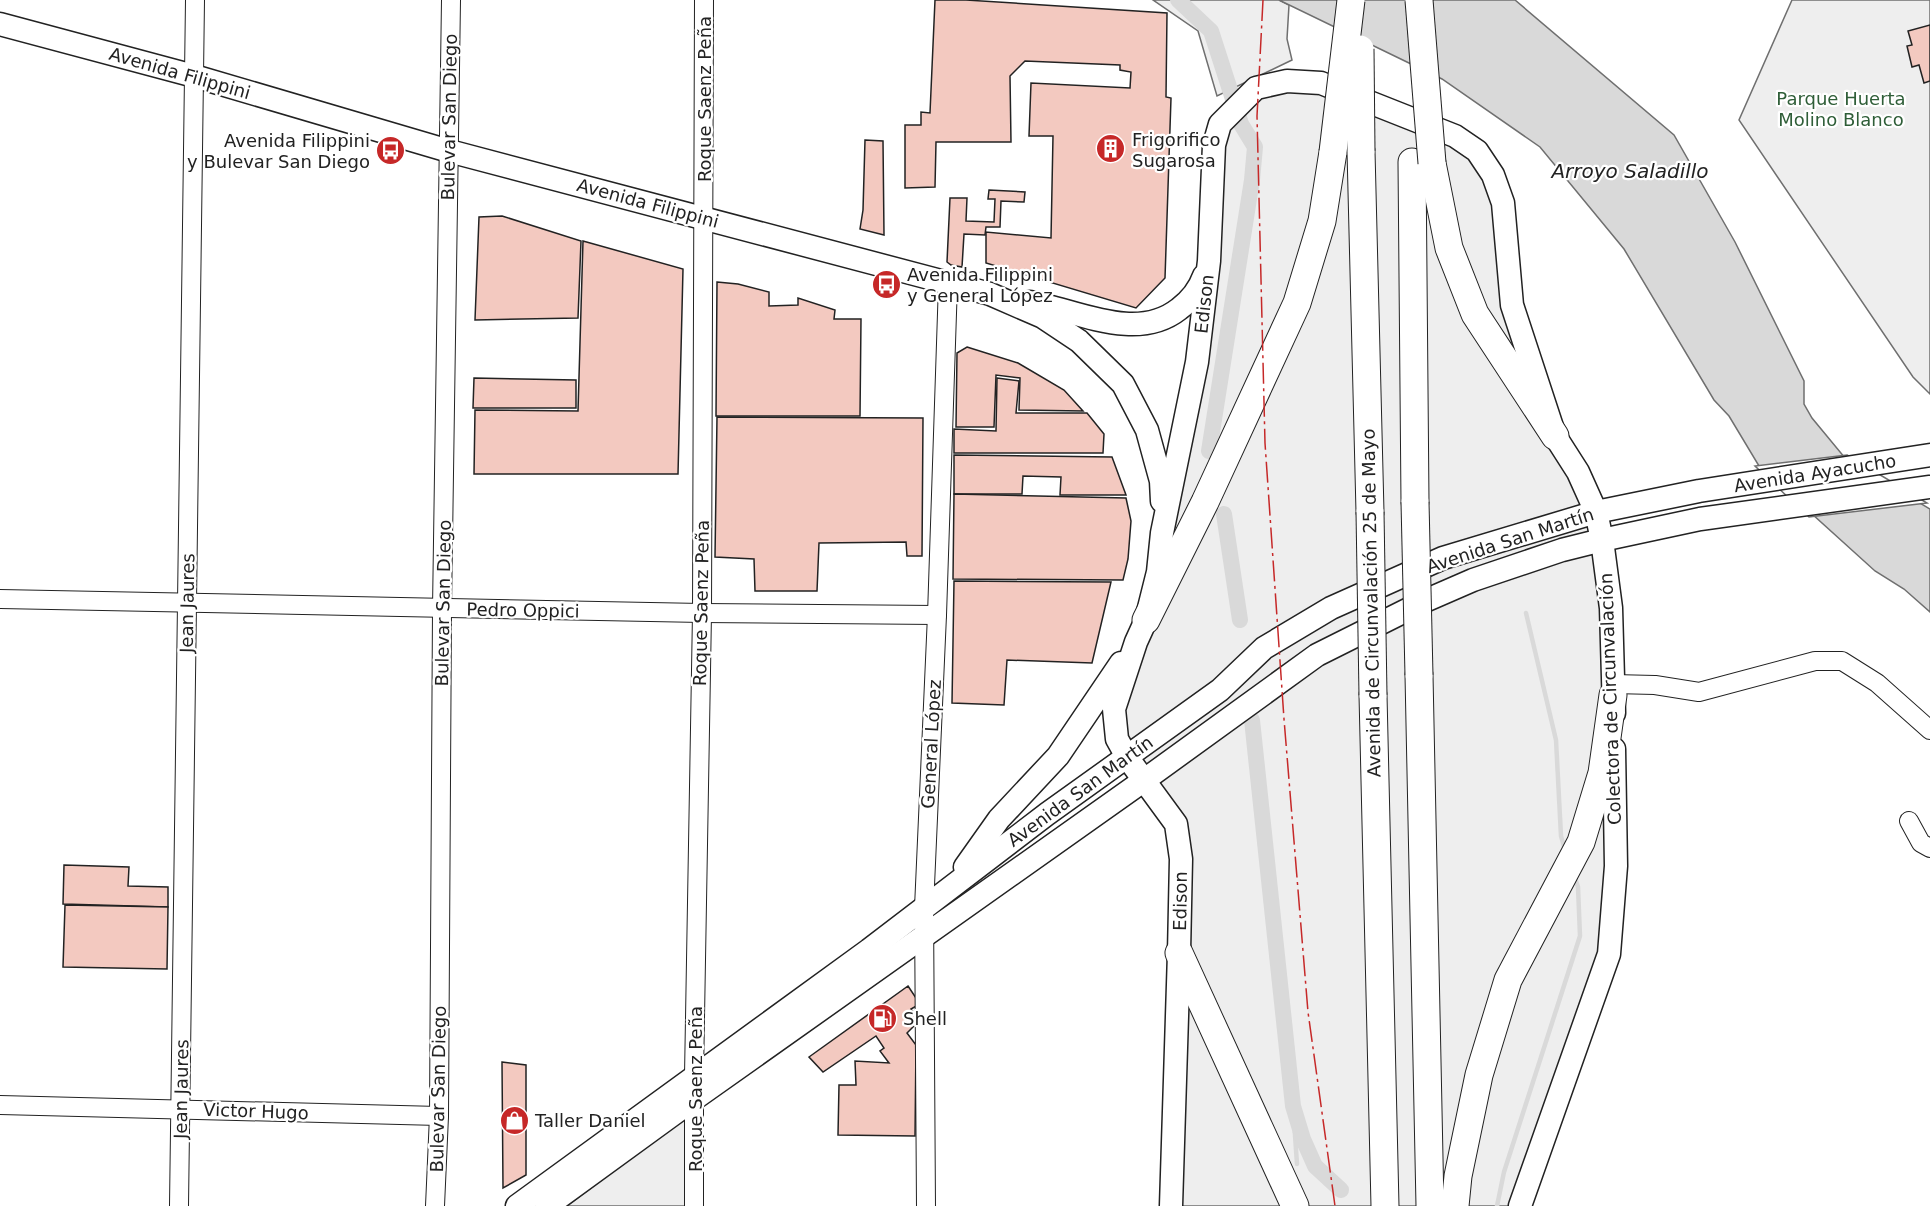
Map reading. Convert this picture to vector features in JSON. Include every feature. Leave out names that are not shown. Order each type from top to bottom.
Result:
[{"type":"highway","points":[[1141,631],[1205,502],[1297,303],[1322,221],[1334,152],[1351,0]]},
{"type":"highway","name":"Avenida de Circunvalación 25 de Mayo","points":[[1360,0],[1361,151],[1385,1206]]},
{"type":"highway","points":[[1418,0],[1422,162],[1415,502],[1430,1197]]},
{"type":"highway","points":[[1422,162],[1449,248],[1475,314],[1555,436]]},
{"type":"highway","points":[[1455,1206],[1458,1176],[1479,1074],[1508,980],[1581,842],[1602,773],[1613,689]]},
{"type":"highway","points":[[1179,954],[1295,1206]]},
{"type":"main road","name":"Avenida Filippini","points":[[0,24],[194,76],[449,151],[990,294],[1043,317],[1079,341],[1123,384],[1147,430],[1161,481],[1162,533]]},
{"type":"main road","name":"Colectora de Circunvalación","points":[[1256,88],[1287,81],[1321,83],[1455,136],[1477,151],[1493,175],[1503,203],[1512,305],[1555,436],[1578,472],[1596,512],[1611,608],[1616,866],[1609,954],[1520,1206]]},
{"type":"main road","name":"Edison","points":[[1171,1206],[1181,859],[1176,824],[1143,781],[1117,739],[1114,709],[1141,631],[1158,572],[1162,533],[1197,362],[1209,261],[1214,145],[1220,124],[1256,88]]},
{"type":"main road","points":[[990,294],[1044,304],[1114,323],[1148,324],[1173,314],[1190,301],[1201,283],[1209,261]]},
{"type":"main road","name":"Avenida Ayacucho","points":[[1699,490],[1930,455]]},
{"type":"main road","name":"Avenida Ayacucho","points":[[1700,519],[1930,487]]},
{"type":"main road","name":"Avenida San Martín","points":[[517,1206],[1220,690],[1264,648],[1330,608],[1443,558],[1596,512],[1699,490]]},
{"type":"main road","name":"Avenida San Martín","points":[[548,1206],[694,1099],[1317,655],[1427,600],[1473,580],[1562,550],[1700,519]]},
{"type":"main road","points":[[953,884],[999,819],[1058,756],[1141,631]]},
{"type":"street","name":"Jean Jaures","points":[[179,1206],[195,0]]},
{"type":"street","name":"Bulevar San Diego","points":[[435,1206],[439,1116],[442,609],[451,0]]},
{"type":"street","name":"Roque Saenz Peña","points":[[694,1206],[702,613],[704,0]]},
{"type":"street","name":"General López","points":[[926,1206],[924,908],[948,283]]},
{"type":"street","name":"Pedro Oppici","points":[[0,599],[442,609],[937,615]]},
{"type":"street","points":[[1613,689],[1655,685],[1699,692],[1815,660],[1842,661],[1877,683],[1930,730]]},
{"type":"street","points":[[1909,821],[1921,843],[1930,848]]},
{"type":"street","name":"Victor Hugo","points":[[0,1105],[439,1116]]},
{"type":"green space","points":[[1153,0],[1279,0],[1289,5],[1287,39],[1292,60],[1217,96],[1198,31]]},
{"type":"green space","name":"Parque Huerta Molino Blanco","points":[[1792,0],[1930,0],[1930,394],[1913,377],[1739,120]]},
{"type":"green space","points":[[1287,81],[1455,136],[1493,175],[1512,305],[1602,540],[1609,954],[1520,1206],[1171,1206],[1176,824],[1117,739],[1158,572],[1220,124]]},
{"type":"green space","points":[[687,1116],[689,1206],[567,1206]]},
{"type":"water","name":"Arroyo Saladillo","points":[[1279,0],[1515,0],[1674,135],[1735,242],[1804,381],[1804,404],[1812,418],[1845,458],[1930,509],[1930,612],[1904,589],[1875,571],[1759,466],[1729,416],[1714,400],[1624,249],[1540,147],[1442,79]]},
{"type":"pier","points":[[1847,455],[1927,503],[1809,517],[1755,466]]},
{"type":"building","name":"Frigorifico Sugarosa","points":[[935,0],[1167,13],[1166,97],[1171,98],[1165,278],[1136,308],[986,263],[986,232],[1051,238],[1053,136],[1029,136],[1031,83],[1130,88],[1131,72],[1120,70],[1120,65],[1025,61],[1010,76],[1011,142],[936,142],[935,187],[905,188],[905,125],[921,125],[921,112],[930,113]]},
{"type":"building","points":[[1930,25],[1930,81],[1924,83],[1919,65],[1912,67],[1907,46],[1912,45],[1908,31]]},
{"type":"building","points":[[865,140],[883,141],[884,235],[860,229],[863,210]]},
{"type":"building","points":[[989,190],[1025,192],[1024,202],[1001,201],[1000,227],[986,227],[985,235],[964,234],[962,267],[951,265],[947,262],[950,198],[967,198],[966,221],[994,222],[995,199],[988,199]]},
{"type":"building","points":[[502,216],[581,241],[578,318],[475,320],[479,217]]},
{"type":"building","points":[[583,241],[683,269],[678,474],[474,474],[475,410],[578,411]]},
{"type":"building","points":[[717,282],[738,284],[769,292],[769,306],[798,305],[798,298],[835,310],[834,319],[861,319],[860,416],[716,416]]},
{"type":"building","points":[[967,347],[1018,363],[1064,390],[1083,411],[1019,410],[1020,378],[996,375],[994,427],[956,427],[957,353]]},
{"type":"building","points":[[474,378],[576,380],[576,408],[473,408]]},
{"type":"building","points":[[997,378],[1019,381],[1016,413],[1087,413],[1104,434],[1103,453],[954,453],[954,429],[996,431]]},
{"type":"building","points":[[717,417],[923,418],[922,556],[907,556],[906,542],[819,543],[817,591],[755,591],[754,559],[715,557]]},
{"type":"building","points":[[954,455],[1112,457],[1126,495],[1060,495],[1061,477],[1023,476],[1022,494],[954,494]]},
{"type":"building","points":[[954,494],[1126,498],[1131,521],[1128,559],[1123,580],[953,579]]},
{"type":"building","points":[[954,581],[1111,582],[1092,663],[1007,660],[1004,705],[952,703]]},
{"type":"building","points":[[64,865],[129,867],[128,886],[168,887],[168,907],[63,904]]},
{"type":"building","points":[[65,905],[168,907],[167,969],[63,967]]},
{"type":"building","points":[[908,986],[920,1004],[911,1009],[920,1020],[907,1033],[916,1045],[915,1136],[838,1135],[839,1085],[856,1085],[855,1061],[889,1063],[880,1051],[884,1048],[876,1036],[823,1072],[809,1057]]},
{"type":"building","name":"Taller Daniel","points":[[502,1062],[526,1065],[526,1175],[503,1188]]},
{"type":"waterway","points":[[1178,0],[1211,31],[1241,124],[1255,147],[1252,180],[1209,451]]},
{"type":"waterway","points":[[1224,514],[1240,620]]},
{"type":"waterway","points":[[1526,613],[1556,740],[1561,836],[1565,850]]},
{"type":"waterway","points":[[1252,720],[1293,1106],[1303,1139],[1315,1166],[1341,1190]]},
{"type":"waterway","points":[[1497,1206],[1504,1172],[1580,936],[1578,887],[1575,878]]},
{"type":"waterway","points":[[1293,1106],[1297,1164]]},
{"type":"power","points":[[1263,0],[1257,116],[1265,443],[1284,719],[1308,1012],[1335,1206]]},
{"type":"place","name":"Frigorifico Sugarosa","points":[[1111,149]]},
{"type":"place","name":"Avenida Filippini y Bulevar San Diego","points":[[391,150]]},
{"type":"place","name":"Avenida Filippini y General López","points":[[886,284]]},
{"type":"place","name":"Shell","points":[[882,1018]]},
{"type":"place","name":"Taller Daniel","points":[[514,1120]]}]
